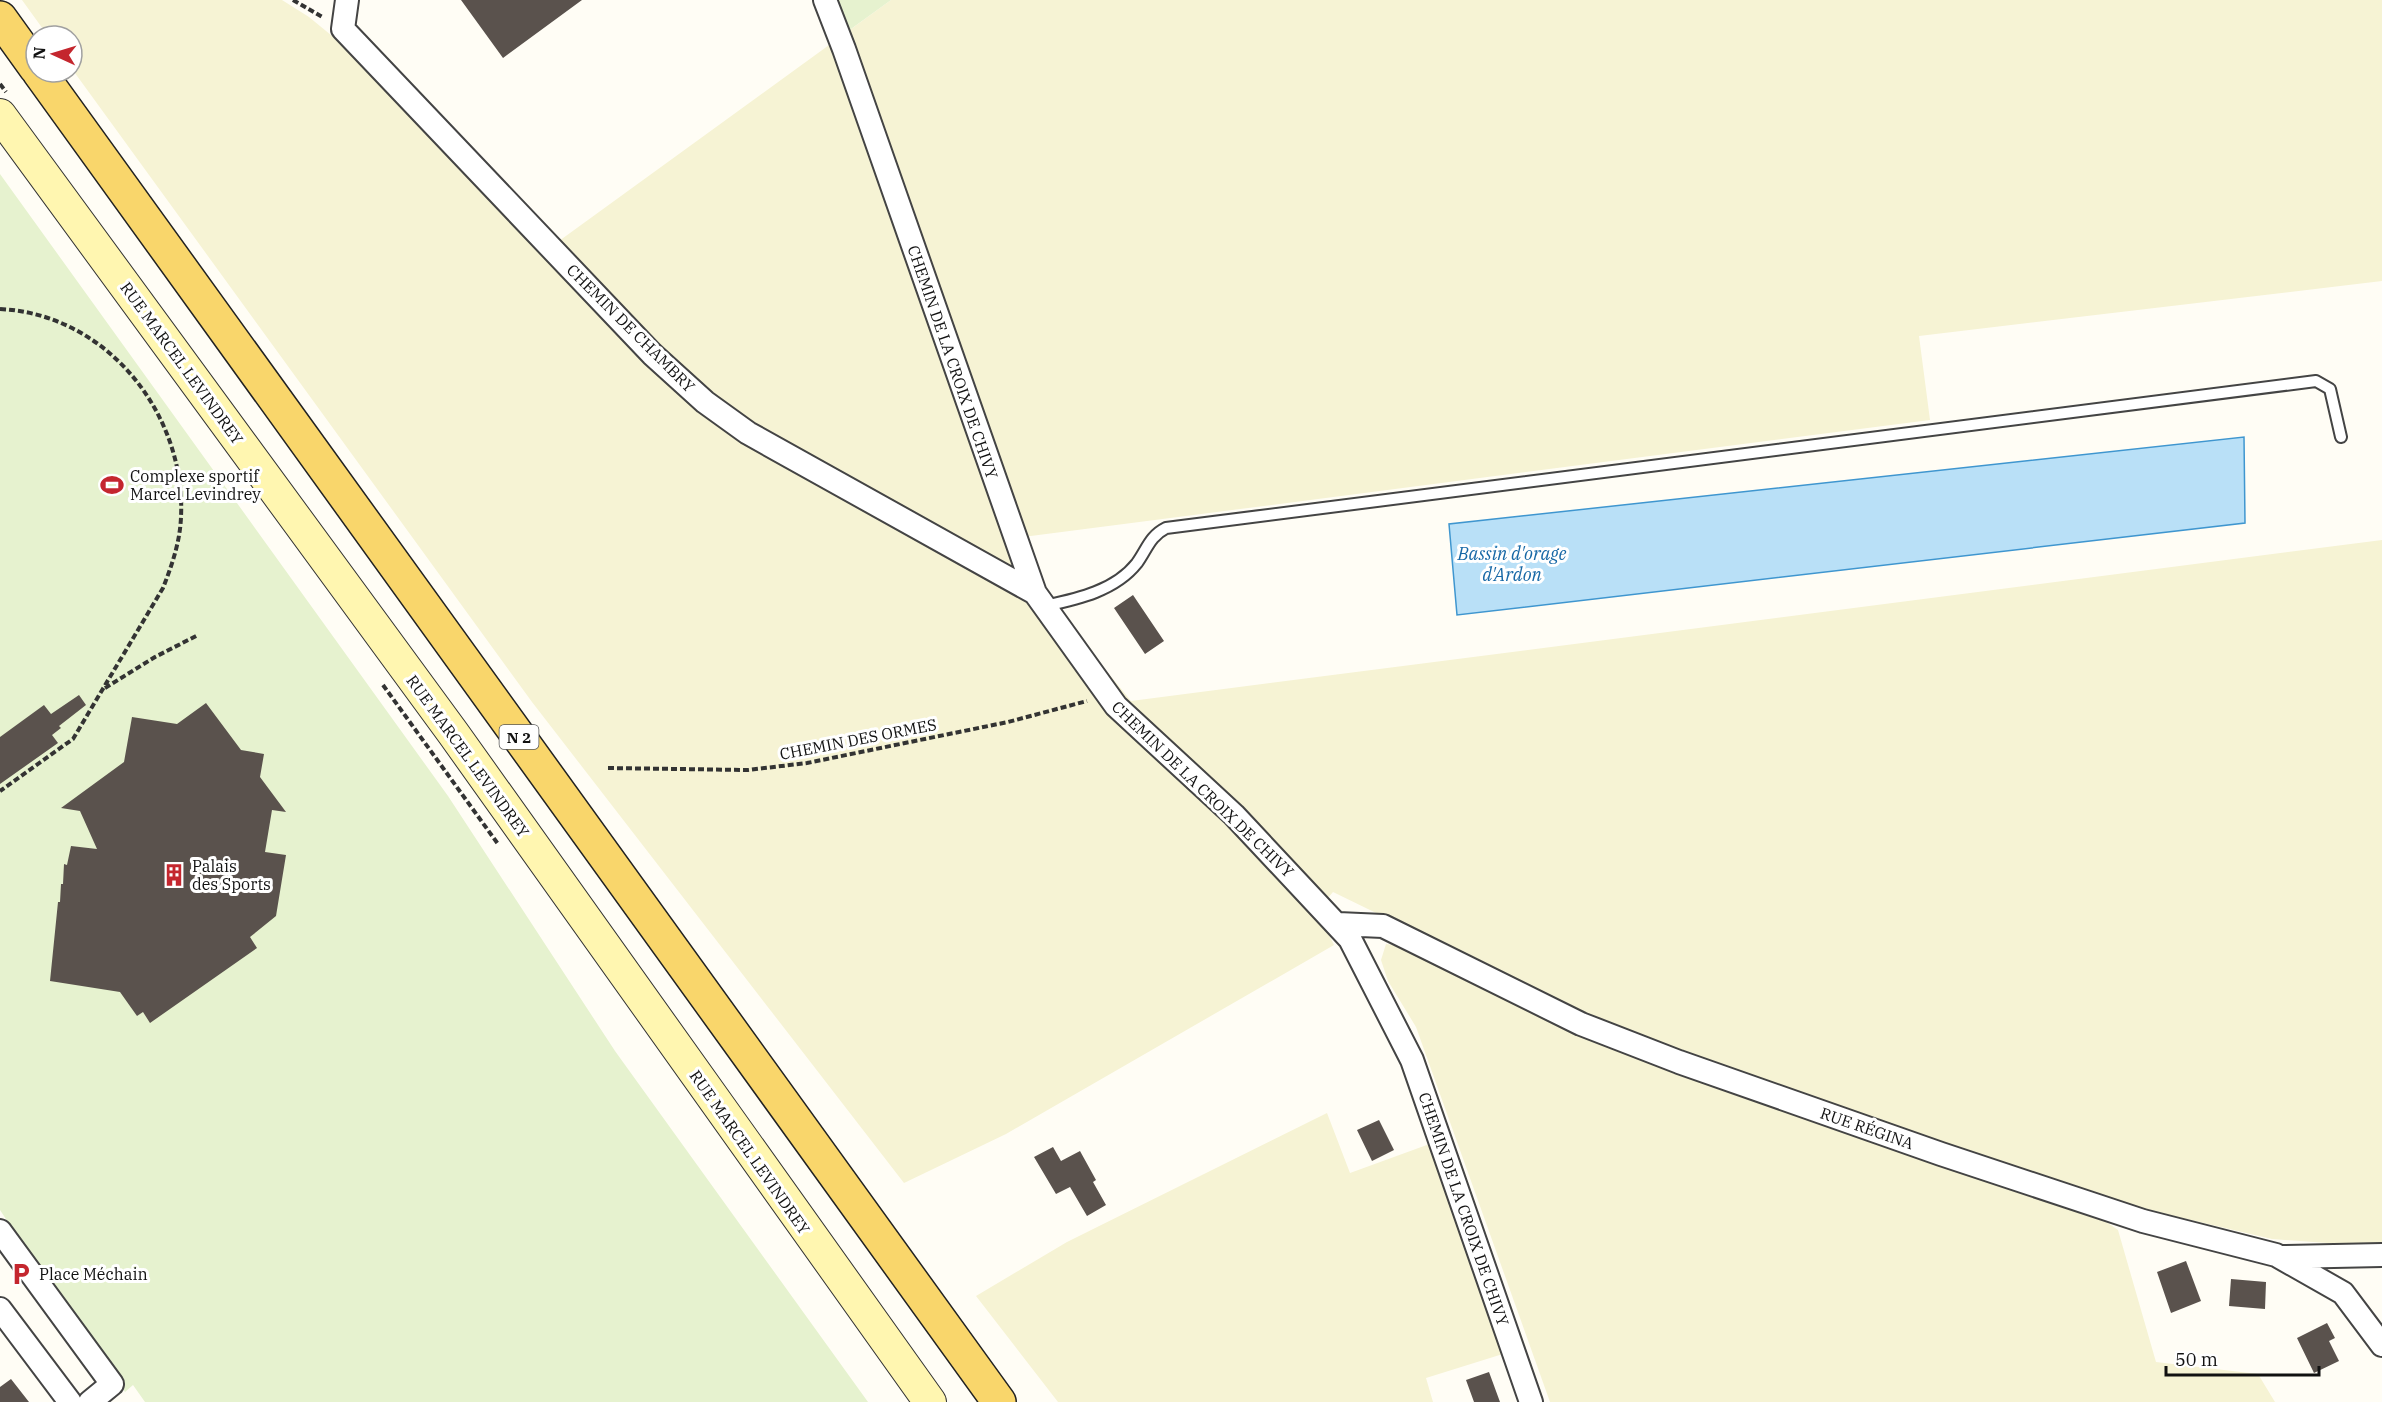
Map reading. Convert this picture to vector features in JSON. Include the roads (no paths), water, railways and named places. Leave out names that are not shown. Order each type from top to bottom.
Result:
[{"type":"main road","points":[[0,18],[24,51]]},
{"type":"main road","name":"N 2","points":[[48,84],[999,1402]]},
{"type":"street","name":"CHEMIN DE CHAMBRY","points":[[347,0],[343,29],[652,354],[705,402],[748,433],[1040,600]]},
{"type":"street","name":"CHEMIN DE LA CROIX DE CHIVY","points":[[825,0],[1040,600],[1116,706],[1234,815],[1350,939],[1412,1060],[1532,1402]]},
{"type":"street","name":"RUE MARCEL LEVINDREY","points":[[0,115],[453,733],[930,1402]]},
{"type":"street","name":"RUE RÉGINA","points":[[1338,924],[1383,926],[1581,1024],[1723,1077],[1941,1154],[2143,1221],[2279,1257],[2343,1293],[2382,1346]]},
{"type":"street","points":[[0,1231],[112,1384],[90,1402]]},
{"type":"street","points":[[2279,1257],[2382,1255]]},
{"type":"street","points":[[0,1309],[70,1402]]},
{"type":"lane","points":[[1040,600],[1087,597],[1117,580],[1136,564],[1147,543],[1157,532],[1166,528],[2316,381],[2330,389],[2341,437]]},
{"type":"water","name":"Bassin d'orage d'Ardon","points":[[2244,437],[2245,523],[1457,615],[1449,524]]},
{"type":"place","name":"Complexe sportif Marcel Levindrey","points":[[112,485]]},
{"type":"place","name":"Palais des Sports","points":[[174,875]]},
{"type":"place","name":"Place Méchain","points":[[21,1274]]}]
